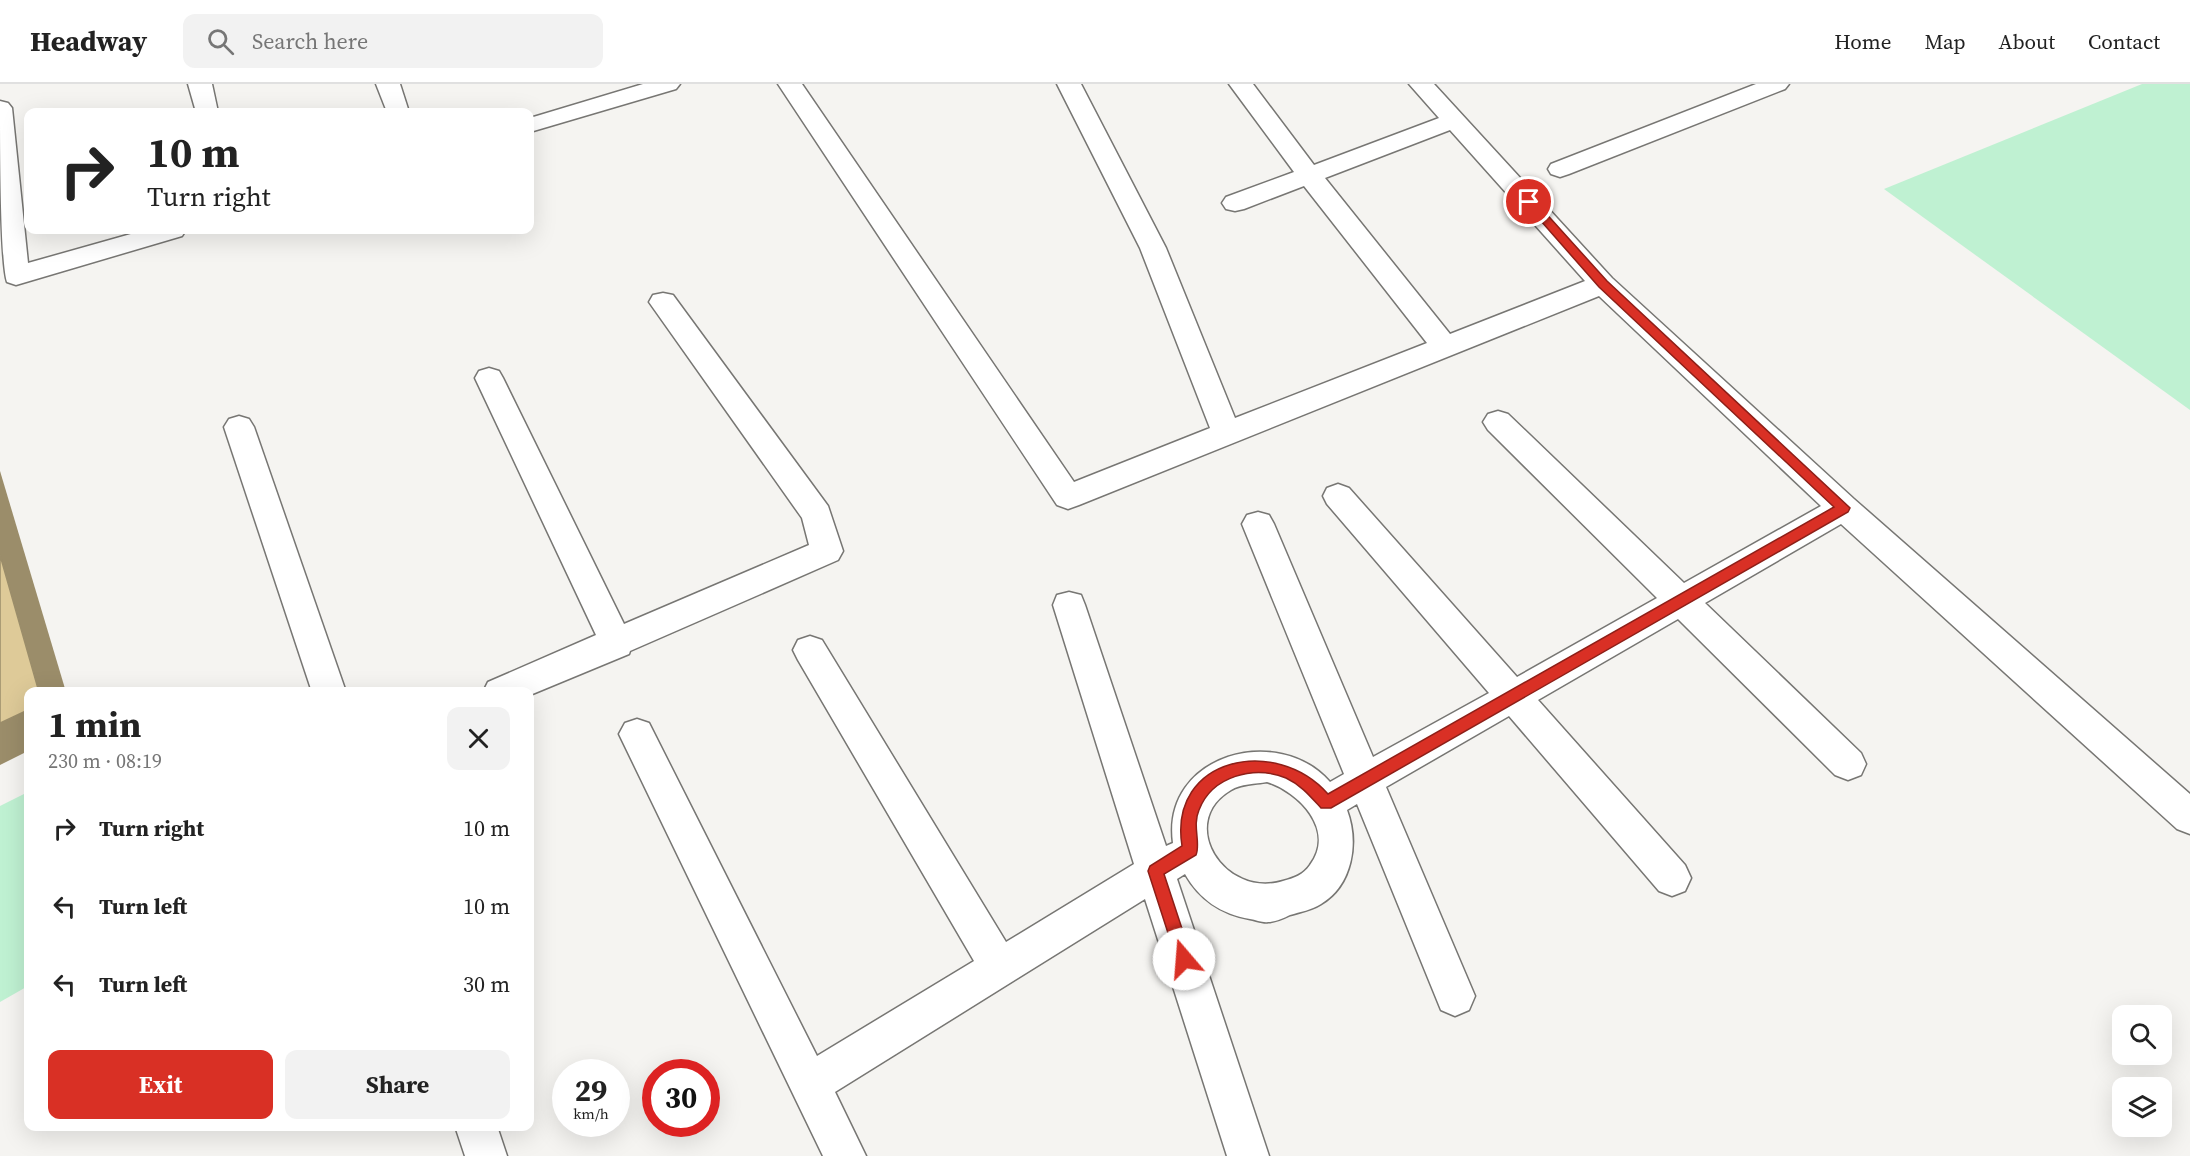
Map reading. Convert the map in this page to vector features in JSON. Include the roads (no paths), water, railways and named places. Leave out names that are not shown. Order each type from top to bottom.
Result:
[{"type":"street","points":[[200,84],[206,108]]},
{"type":"street","points":[[388,84],[397,108]]},
{"type":"street","points":[[580,84],[592,106]]},
{"type":"street","points":[[534,124],[668,84]]},
{"type":"street","points":[[790,84],[1068,497],[1603,284]]},
{"type":"street","points":[[1069,84],[1153,248],[1227,434]]},
{"type":"street","points":[[1241,84],[1309,175],[1445,347]]},
{"type":"street","points":[[1421,84],[1603,284],[1843,508],[2190,817]]},
{"type":"street","points":[[1560,169],[1778,84]]},
{"type":"street","points":[[0,108],[16,276],[159,234]]},
{"type":"street","points":[[1235,203],[1456,120]]},
{"type":"street","points":[[512,687],[827,551],[817,514],[663,302]]},
{"type":"street","points":[[489,378],[616,644]]},
{"type":"street","points":[[1498,422],[1848,764]]},
{"type":"street","points":[[239,427],[327,687]]},
{"type":"street","points":[[1338,496],[1672,878]]},
{"type":"street","points":[[1326,803],[1843,508]]},
{"type":"street","points":[[1258,524],[1455,996]]},
{"type":"street","points":[[1069,605],[1248,1156]]},
{"type":"street","points":[[810,650],[999,967]]},
{"type":"street","points":[[637,734],[845,1156]]},
{"type":"street","points":[[1244,766],[1267,766],[1290,773],[1311,786],[1326,803],[1335,825],[1337,849],[1330,870],[1314,888],[1293,900],[1268,905],[1242,900],[1218,889],[1201,871],[1191,850],[1187,827],[1192,806],[1204,788],[1222,774],[1244,766]]},
{"type":"street","points":[[810,1084],[1191,850]]},
{"type":"street","points":[[478,1131],[486,1156]]}]
